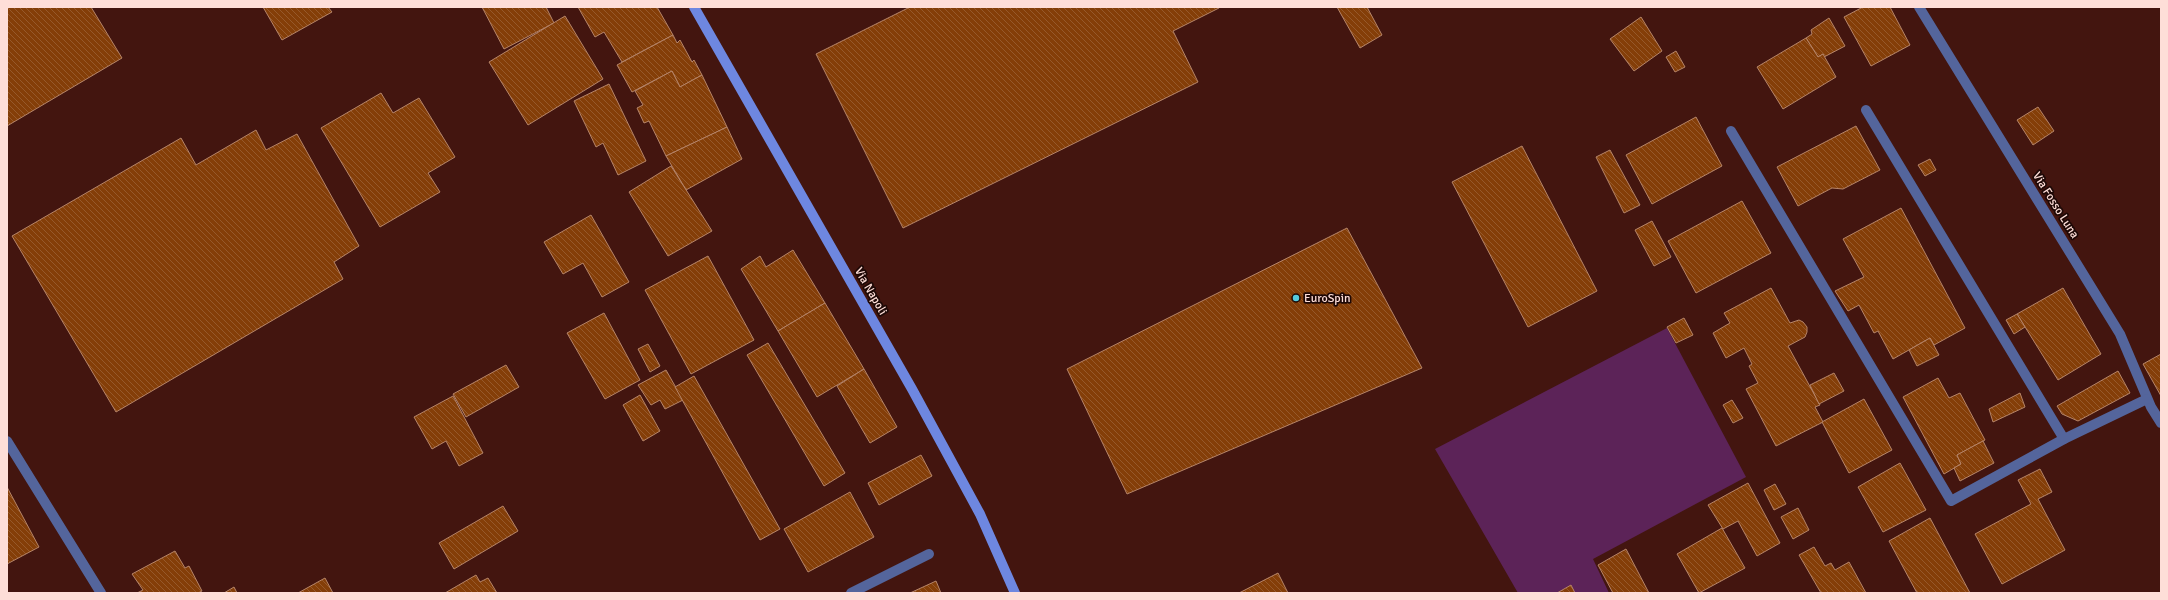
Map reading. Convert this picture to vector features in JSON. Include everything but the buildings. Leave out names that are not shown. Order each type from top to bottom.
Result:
[{"type":"street","name":"Via Napoli","points":[[694,7],[912,389],[973,500],[1016,593]]},
{"type":"street","name":"Via Fosso Luna","points":[[1919,7],[2120,334],[2147,399],[2161,423]]},
{"type":"street","points":[[1866,110],[2064,440]]},
{"type":"street","points":[[1731,131],[1951,501],[2064,440],[2147,399]]},
{"type":"street","points":[[7,441],[101,593]]},
{"type":"street","points":[[851,593],[929,554]]},
{"type":"shaded area","points":[[1667,328],[1746,477],[1593,559],[1609,593],[1518,593],[1435,449]]},
{"type":"place","name":"EuroSpin","points":[[1296,298]]}]
